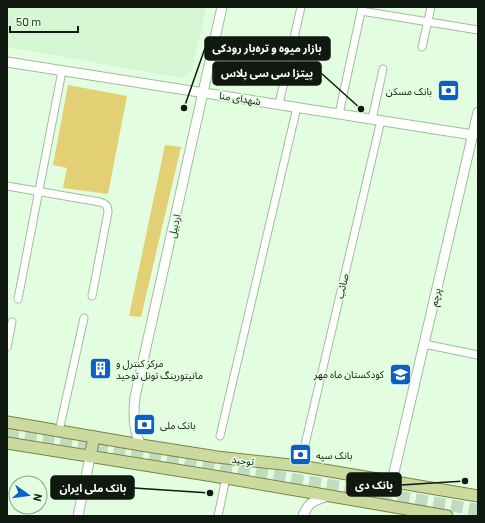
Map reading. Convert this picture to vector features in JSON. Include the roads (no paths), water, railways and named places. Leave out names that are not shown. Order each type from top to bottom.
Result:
[{"type":"main road","name":"توحید","points":[[7,422],[141,445],[300,466],[478,496]]},
{"type":"main road","points":[[90,457],[94,437]]},
{"type":"main road","name":"توحید","points":[[7,443],[226,478],[447,516]]},
{"type":"street","name":"اردبیل","points":[[141,445],[135,426],[135,397],[222,7]]},
{"type":"street","points":[[279,104],[301,7]]},
{"type":"street","points":[[422,46],[431,7]]},
{"type":"street","points":[[339,114],[361,9],[478,30]]},
{"type":"street","name":"شهدای منا","points":[[7,62],[473,135]]},
{"type":"street","name":"صائب","points":[[303,453],[376,120],[383,69]]},
{"type":"street","points":[[18,299],[62,71]]},
{"type":"street","points":[[220,436],[297,107]]},
{"type":"street","name":"پرچم","points":[[392,481],[477,123],[478,112]]},
{"type":"street","points":[[7,186],[100,202],[108,207],[92,296]]},
{"type":"street","points":[[59,431],[84,318]]},
{"type":"street","points":[[7,347],[12,322]]},
{"type":"street","points":[[424,344],[478,355]]},
{"type":"street","points":[[78,516],[90,457]]},
{"type":"street","points":[[218,516],[226,478]]},
{"type":"street","points":[[302,516],[306,508],[315,500],[329,496]]},
{"type":"tunnel","points":[[7,433],[50,438],[478,510]]},
{"type":"place","name":"بانک مسکن","points":[[448,91]]},
{"type":"place","name":"بازار میوه و تره‌بار رودکی","points":[[184,108]]},
{"type":"place","name":"پیتزا سی سی پلاس","points":[[361,109]]},
{"type":"place","name":"مرکز کنترل و مانیتورینگ تونل توحید","points":[[101,369]]},
{"type":"place","name":"کودکستان ماه مهر","points":[[400,374]]},
{"type":"place","name":"بانک ملی","points":[[144,425]]},
{"type":"place","name":"بانک سپه","points":[[300,455]]},
{"type":"place","name":"بانک دی","points":[[465,481]]},
{"type":"place","name":"بانک ملی ایران","points":[[210,493]]}]
